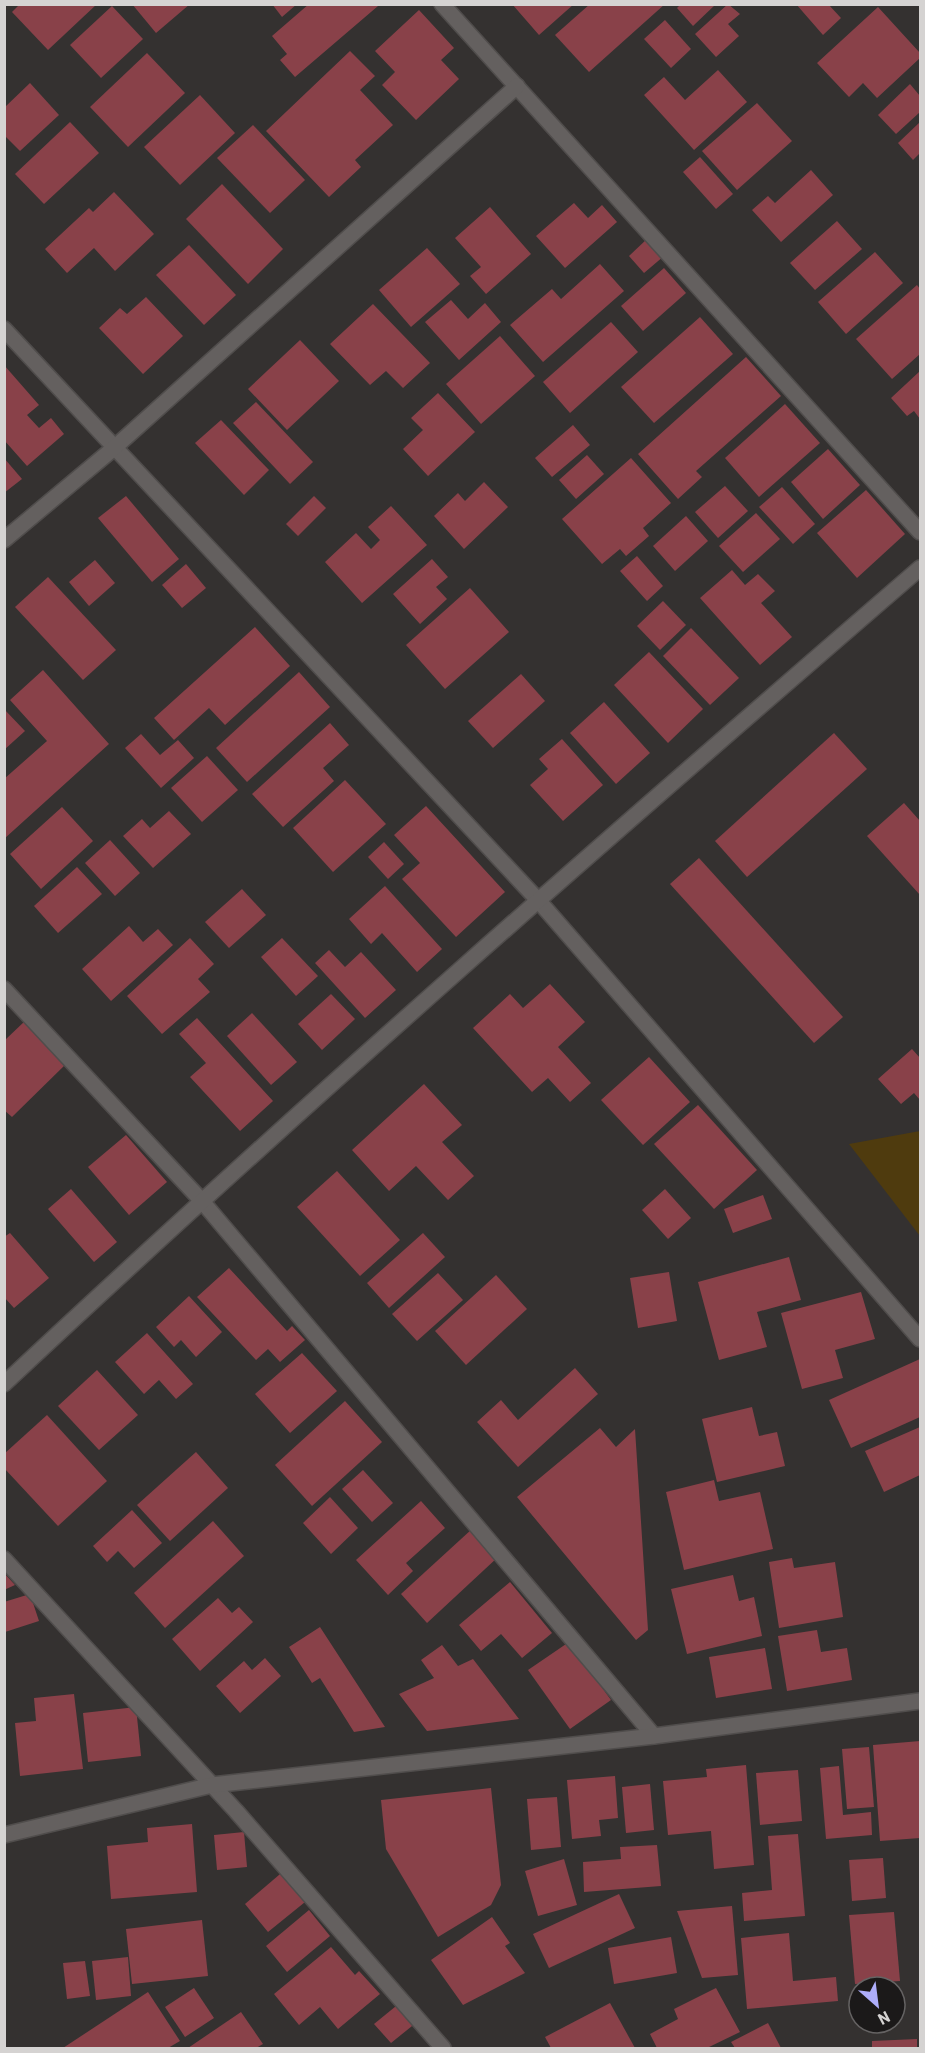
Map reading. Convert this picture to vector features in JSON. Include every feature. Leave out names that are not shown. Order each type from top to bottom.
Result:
[{"type":"street","points":[[442,4],[921,532]]},
{"type":"street","points":[[4,540],[114,448],[517,86]]},
{"type":"street","points":[[4,329],[537,899],[921,1339]]},
{"type":"street","points":[[4,1384],[201,1200],[537,899],[921,568]]},
{"type":"street","points":[[4,989],[201,1200],[654,1736]]},
{"type":"street","points":[[4,1559],[212,1785],[443,2049]]},
{"type":"street","points":[[4,1835],[212,1785],[654,1736],[921,1701]]},
{"type":"shaded area","points":[[920,1131],[920,1236],[849,1144]]},
{"type":"building","points":[[20,4],[97,4],[48,50],[12,12]]},
{"type":"building","points":[[132,4],[190,4],[156,33]]},
{"type":"building","points":[[272,4],[297,4],[282,17]]},
{"type":"building","points":[[309,4],[378,6],[295,77],[280,60],[287,54],[272,36]]},
{"type":"building","points":[[512,4],[574,4],[539,35]]},
{"type":"building","points":[[590,4],[665,4],[589,72],[555,35]]},
{"type":"building","points":[[681,4],[716,4],[693,26],[677,8]]},
{"type":"building","points":[[728,4],[740,14],[728,24],[739,36],[716,57],[695,34]]},
{"type":"building","points":[[796,4],[828,4],[841,18],[823,35]]},
{"type":"building","points":[[112,6],[143,39],[101,78],[70,45]]},
{"type":"building","points":[[878,7],[920,53],[920,58],[877,98],[863,83],[849,97],[817,63]]},
{"type":"building","points":[[419,10],[454,48],[441,60],[459,79],[416,120],[382,85],[395,72],[375,51]]},
{"type":"building","points":[[665,20],[691,49],[671,68],[644,39]]},
{"type":"building","points":[[350,51],[375,76],[360,90],[393,125],[355,160],[361,167],[329,197],[266,131]]},
{"type":"building","points":[[147,53],[185,93],[128,147],[90,107]]},
{"type":"building","points":[[718,70],[747,102],[694,150],[644,95],[664,77],[685,100]]},
{"type":"building","points":[[30,83],[59,115],[20,151],[4,135],[4,108]]},
{"type":"building","points":[[910,84],[920,96],[920,112],[896,134],[878,115]]},
{"type":"building","points":[[200,95],[235,133],[180,185],[144,147]]},
{"type":"building","points":[[757,103],[792,141],[737,190],[702,151]]},
{"type":"building","points":[[70,122],[99,153],[44,204],[15,174]]},
{"type":"building","points":[[920,122],[920,153],[913,160],[898,143]]},
{"type":"building","points":[[253,125],[305,180],[270,213],[217,158]]},
{"type":"building","points":[[700,157],[733,194],[716,209],[683,172]]},
{"type":"building","points":[[811,170],[833,195],[781,242],[752,210],[768,196],[775,203]]},
{"type":"building","points":[[222,184],[283,249],[248,284],[186,219]]},
{"type":"building","points":[[114,192],[154,234],[115,271],[94,248],[67,273],[45,249],[89,208],[93,212]]},
{"type":"building","points":[[574,203],[588,218],[602,205],[617,222],[565,268],[536,236]]},
{"type":"building","points":[[490,207],[531,254],[486,294],[470,276],[481,267],[455,238]]},
{"type":"building","points":[[837,221],[862,249],[815,290],[790,263]]},
{"type":"building","points":[[648,238],[664,256],[644,273],[629,256]]},
{"type":"building","points":[[189,245],[236,295],[204,325],[156,275]]},
{"type":"building","points":[[427,248],[460,284],[411,327],[379,290]]},
{"type":"building","points":[[875,252],[903,283],[846,334],[818,302]]},
{"type":"building","points":[[600,264],[624,291],[543,362],[510,325],[552,289],[561,299]]},
{"type":"building","points":[[664,268],[686,293],[643,331],[621,306]]},
{"type":"building","points":[[917,285],[920,289],[920,354],[892,379],[856,339]]},
{"type":"building","points":[[146,297],[183,336],[143,374],[99,328],[120,308],[127,314]]},
{"type":"building","points":[[451,300],[468,319],[485,303],[501,322],[459,360],[425,322]]},
{"type":"building","points":[[373,304],[430,363],[403,388],[386,371],[370,385],[330,344]]},
{"type":"building","points":[[700,317],[733,354],[654,423],[621,387]]},
{"type":"building","points":[[611,322],[638,352],[570,413],[543,382]]},
{"type":"building","points":[[500,336],[535,376],[481,424],[446,384]]},
{"type":"building","points":[[300,340],[339,381],[287,430],[248,389]]},
{"type":"building","points":[[746,357],[781,396],[696,471],[702,477],[678,499],[638,454]]},
{"type":"building","points":[[4,365],[39,405],[27,415],[39,428],[51,418],[64,434],[27,466],[4,440]]},
{"type":"building","points":[[920,371],[920,419],[914,411],[907,416],[891,398]]},
{"type":"building","points":[[438,393],[475,432],[428,476],[403,449],[423,430],[411,418]]},
{"type":"building","points":[[256,402],[313,462],[290,484],[233,423]]},
{"type":"building","points":[[785,404],[820,443],[759,497],[725,458]]},
{"type":"building","points":[[221,420],[269,470],[244,495],[195,443]]},
{"type":"building","points":[[573,425],[590,445],[552,477],[535,458]]},
{"type":"building","points":[[828,449],[860,485],[823,519],[791,482]]},
{"type":"building","points":[[587,455],[604,474],[576,499],[559,480]]},
{"type":"building","points":[[4,458],[22,479],[4,493]]},
{"type":"building","points":[[631,458],[671,503],[643,528],[649,536],[626,556],[620,549],[602,564],[562,519]]},
{"type":"building","points":[[484,482],[508,507],[464,549],[434,516],[458,493],[465,501]]},
{"type":"building","points":[[725,486],[748,511],[718,538],[695,512]]},
{"type":"building","points":[[782,487],[815,524],[793,544],[759,507]]},
{"type":"building","points":[[866,490],[905,534],[857,578],[817,533]]},
{"type":"building","points":[[126,496],[179,559],[152,582],[98,518]]},
{"type":"building","points":[[314,496],[326,508],[298,536],[286,524]]},
{"type":"building","points":[[391,506],[427,545],[362,603],[325,562],[356,533],[371,549],[380,540],[368,527]]},
{"type":"building","points":[[756,513],[780,539],[743,572],[719,546]]},
{"type":"building","points":[[686,516],[708,541],[675,571],[653,546]]},
{"type":"building","points":[[637,556],[663,586],[647,601],[620,571]]},
{"type":"building","points":[[432,559],[448,577],[436,587],[447,599],[420,624],[393,594]]},
{"type":"building","points":[[95,560],[115,583],[89,606],[69,582]]},
{"type":"building","points":[[186,564],[206,588],[182,608],[162,585]]},
{"type":"building","points":[[732,570],[745,585],[758,574],[775,591],[761,603],[792,637],[760,665],[700,598]]},
{"type":"building","points":[[48,577],[116,650],[83,680],[15,607]]},
{"type":"building","points":[[470,588],[509,632],[445,689],[406,645]]},
{"type":"building","points":[[663,601],[686,625],[660,650],[637,626]]},
{"type":"building","points":[[255,627],[290,666],[225,725],[209,708],[174,740],[154,718]]},
{"type":"building","points":[[691,628],[739,678],[710,705],[663,656]]},
{"type":"building","points":[[649,652],[703,709],[668,743],[614,685]]},
{"type":"building","points":[[43,670],[109,744],[4,839],[4,779],[47,741],[10,700]]},
{"type":"building","points":[[299,672],[330,707],[247,782],[216,748]]},
{"type":"building","points":[[521,674],[545,701],[493,748],[468,721]]},
{"type":"building","points":[[604,702],[650,753],[616,784],[570,733]]},
{"type":"building","points":[[4,709],[25,731],[4,750]]},
{"type":"building","points":[[330,723],[349,745],[323,768],[334,781],[283,827],[252,794]]},
{"type":"building","points":[[834,733],[867,769],[747,877],[715,841]]},
{"type":"building","points":[[141,734],[160,755],[178,740],[194,758],[161,788],[125,748]]},
{"type":"building","points":[[562,739],[603,785],[563,821],[530,785],[548,769],[539,759]]},
{"type":"building","points":[[207,756],[238,790],[202,822],[171,788]]},
{"type":"building","points":[[345,780],[386,824],[333,872],[293,828]]},
{"type":"building","points":[[904,803],[920,821],[920,895],[867,836]]},
{"type":"building","points":[[426,806],[505,892],[456,937],[402,879],[420,863],[394,835]]},
{"type":"building","points":[[62,807],[93,841],[41,889],[10,854]]},
{"type":"building","points":[[169,811],[191,834],[153,868],[123,836],[142,819],[150,828]]},
{"type":"building","points":[[110,840],[140,873],[115,896],[85,863]]},
{"type":"building","points":[[384,842],[404,864],[388,879],[368,857]]},
{"type":"building","points":[[699,858],[843,1017],[814,1043],[670,884]]},
{"type":"building","points":[[77,867],[102,894],[58,933],[34,906]]},
{"type":"building","points":[[385,886],[442,949],[417,972],[382,933],[371,944],[349,919]]},
{"type":"building","points":[[242,889],[266,915],[229,948],[205,922]]},
{"type":"building","points":[[129,926],[143,942],[158,929],[173,945],[111,1001],[82,969]]},
{"type":"building","points":[[190,938],[214,964],[198,979],[210,992],[162,1034],[127,996]]},
{"type":"building","points":[[282,938],[318,976],[296,996],[261,957]]},
{"type":"building","points":[[329,950],[345,967],[361,952],[396,990],[365,1018],[315,963]]},
{"type":"building","points":[[550,984],[585,1022],[558,1047],[591,1083],[570,1102],[548,1078],[532,1092],[473,1028],[510,994],[523,1008]]},
{"type":"building","points":[[331,994],[355,1019],[322,1050],[298,1024]]},
{"type":"building","points":[[252,1013],[297,1062],[271,1085],[227,1036]]},
{"type":"building","points":[[197,1018],[273,1101],[240,1131],[190,1077],[206,1063],[179,1034]]},
{"type":"building","points":[[26,1020],[67,1063],[12,1117],[4,1110],[4,1041]]},
{"type":"building","points":[[912,1049],[920,1058],[920,1100],[914,1093],[901,1104],[878,1079]]},
{"type":"building","points":[[649,1057],[690,1102],[643,1145],[601,1100]]},
{"type":"building","points":[[424,1084],[462,1125],[442,1142],[474,1176],[448,1200],[416,1166],[389,1191],[352,1150]]},
{"type":"building","points":[[698,1105],[757,1170],[714,1209],[654,1144]]},
{"type":"building","points":[[126,1135],[167,1182],[129,1215],[88,1167]]},
{"type":"building","points":[[337,1171],[400,1240],[360,1276],[297,1207]]},
{"type":"building","points":[[71,1189],[117,1242],[94,1262],[48,1209]]},
{"type":"building","points":[[665,1189],[691,1218],[668,1239],[642,1210]]},
{"type":"building","points":[[763,1195],[772,1219],[733,1233],[724,1209]]},
{"type":"building","points":[[10,1233],[49,1278],[14,1308],[4,1297],[4,1237]]},
{"type":"building","points":[[423,1233],[445,1257],[389,1308],[367,1283]]},
{"type":"building","points":[[789,1257],[801,1300],[757,1312],[767,1347],[719,1360],[698,1282]]},
{"type":"building","points":[[229,1268],[287,1331],[292,1326],[305,1340],[280,1362],[268,1349],[256,1360],[197,1297]]},
{"type":"building","points":[[669,1272],[677,1321],[638,1328],[630,1278]]},
{"type":"building","points":[[438,1273],[463,1300],[417,1341],[392,1314]]},
{"type":"building","points":[[496,1275],[527,1309],[466,1365],[435,1331]]},
{"type":"building","points":[[861,1292],[875,1339],[835,1350],[843,1378],[802,1389],[781,1313]]},
{"type":"building","points":[[189,1296],[222,1332],[196,1357],[181,1340],[174,1347],[156,1327]]},
{"type":"building","points":[[147,1333],[193,1384],[176,1399],[159,1380],[144,1394],[115,1362]]},
{"type":"building","points":[[302,1353],[337,1391],[290,1433],[255,1394]]},
{"type":"building","points":[[920,1359],[920,1417],[851,1448],[829,1400]]},
{"type":"building","points":[[575,1368],[598,1394],[518,1467],[477,1422],[501,1400],[518,1420]]},
{"type":"building","points":[[97,1370],[138,1415],[99,1450],[58,1406]]},
{"type":"building","points":[[345,1401],[382,1442],[312,1506],[275,1465]]},
{"type":"building","points":[[752,1407],[759,1436],[777,1432],[785,1466],[717,1482],[702,1419]]},
{"type":"building","points":[[47,1415],[107,1481],[58,1526],[4,1468],[4,1454]]},
{"type":"building","points":[[920,1427],[920,1475],[884,1492],[865,1451]]},
{"type":"building","points":[[600,1428],[616,1447],[635,1429],[648,1630],[636,1640],[517,1497]]},
{"type":"building","points":[[196,1452],[228,1488],[170,1541],[137,1505]]},
{"type":"building","points":[[363,1470],[393,1503],[372,1522],[342,1489]]},
{"type":"building","points":[[714,1480],[719,1501],[760,1492],[773,1549],[684,1570],[666,1492]]},
{"type":"building","points":[[330,1497],[358,1528],[331,1554],[303,1523]]},
{"type":"building","points":[[421,1501],[445,1528],[406,1563],[413,1571],[388,1595],[356,1560]]},
{"type":"building","points":[[132,1510],[162,1543],[134,1568],[118,1551],[107,1562],[93,1546]]},
{"type":"building","points":[[213,1521],[244,1556],[165,1628],[134,1593]]},
{"type":"building","points":[[472,1529],[498,1557],[427,1623],[401,1594]]},
{"type":"building","points":[[792,1558],[794,1568],[835,1562],[843,1617],[779,1628],[769,1562]]},
{"type":"building","points":[[4,1573],[15,1585],[4,1590]]},
{"type":"building","points":[[733,1575],[739,1601],[754,1597],[762,1636],[687,1654],[671,1589]]},
{"type":"building","points":[[510,1582],[552,1633],[522,1658],[501,1634],[481,1651],[459,1625]]},
{"type":"building","points":[[30,1594],[39,1621],[5,1632],[4,1602]]},
{"type":"building","points":[[218,1598],[232,1613],[239,1607],[253,1622],[200,1671],[172,1639]]},
{"type":"building","points":[[320,1627],[385,1727],[354,1732],[320,1678],[312,1683],[289,1647]]},
{"type":"building","points":[[817,1630],[821,1652],[847,1648],[852,1680],[787,1691],[778,1636]]},
{"type":"building","points":[[569,1642],[611,1700],[570,1729],[528,1670]]},
{"type":"building","points":[[442,1645],[458,1666],[473,1659],[519,1719],[427,1731],[399,1694],[434,1678],[421,1660]]},
{"type":"building","points":[[765,1648],[772,1689],[716,1698],[709,1657]]},
{"type":"building","points":[[265,1658],[281,1676],[240,1713],[216,1686],[244,1661],[252,1670]]},
{"type":"building","points":[[74,1694],[83,1769],[20,1776],[15,1723],[36,1721],[34,1698]]},
{"type":"building","points":[[136,1707],[141,1756],[88,1762],[83,1713]]},
{"type":"building","points":[[920,1741],[920,1838],[880,1841],[873,1745]]},
{"type":"building","points":[[869,1747],[874,1807],[847,1809],[842,1749]]},
{"type":"building","points":[[746,1765],[754,1865],[714,1869],[711,1831],[668,1835],[663,1781],[707,1777],[706,1769]]},
{"type":"building","points":[[839,1766],[843,1815],[871,1812],[872,1835],[826,1839],[820,1768]]},
{"type":"building","points":[[798,1770],[802,1821],[760,1825],[756,1773]]},
{"type":"building","points":[[615,1776],[618,1818],[599,1820],[601,1836],[572,1839],[567,1780]]},
{"type":"building","points":[[650,1784],[654,1830],[626,1833],[622,1787]]},
{"type":"building","points":[[491,1788],[501,1885],[491,1905],[438,1937],[386,1849],[381,1800]]},
{"type":"building","points":[[557,1797],[561,1847],[531,1850],[527,1799]]},
{"type":"building","points":[[192,1824],[197,1892],[111,1899],[107,1846],[148,1842],[147,1828]]},
{"type":"building","points":[[244,1832],[247,1867],[217,1870],[214,1835]]},
{"type":"building","points":[[798,1834],[805,1916],[744,1921],[742,1893],[772,1890],[768,1836]]},
{"type":"building","points":[[657,1845],[661,1886],[584,1892],[583,1862],[621,1859],[620,1847]]},
{"type":"building","points":[[883,1858],[886,1898],[852,1901],[849,1860]]},
{"type":"building","points":[[564,1859],[577,1905],[538,1916],[525,1871]]},
{"type":"building","points":[[286,1869],[310,1898],[268,1932],[245,1904]]},
{"type":"building","points":[[619,1894],[635,1928],[549,1968],[533,1934]]},
{"type":"building","points":[[732,1906],[738,1975],[702,1978],[677,1911]]},
{"type":"building","points":[[309,1910],[330,1936],[287,1972],[266,1946]]},
{"type":"building","points":[[894,1912],[899,1975],[854,1975],[849,1915]]},
{"type":"building","points":[[492,1917],[510,1943],[505,1946],[525,1973],[463,2005],[431,1960]]},
{"type":"building","points":[[202,1920],[208,1976],[132,1984],[126,1929]]},
{"type":"building","points":[[789,1933],[793,1981],[836,1977],[838,2001],[747,2009],[741,1938]]},
{"type":"building","points":[[671,1937],[677,1973],[614,1984],[608,1948]]},
{"type":"building","points":[[331,1947],[355,1975],[359,1971],[380,1994],[338,2029],[320,2007],[299,2025],[274,1994]]},
{"type":"building","points":[[128,1957],[131,1996],[96,2000],[92,1961]]},
{"type":"building","points":[[85,1961],[90,1996],[67,1999],[63,1963]]},
{"type":"building","points":[[194,1988],[214,2018],[185,2037],[165,2007]]},
{"type":"building","points":[[716,1988],[740,2032],[707,2048],[657,2048],[650,2034],[678,2019],[674,2009]]},
{"type":"building","points":[[148,1992],[180,2041],[168,2048],[63,2048]]},
{"type":"building","points":[[401,2002],[417,2022],[391,2043],[374,2024]]},
{"type":"building","points":[[610,2003],[635,2048],[551,2048],[545,2037]]},
{"type":"building","points":[[241,2012],[263,2044],[256,2048],[188,2048]]},
{"type":"building","points":[[768,2023],[781,2048],[735,2048],[731,2042]]},
{"type":"building","points":[[917,2039],[917,2048],[872,2048],[872,2041]]}]
